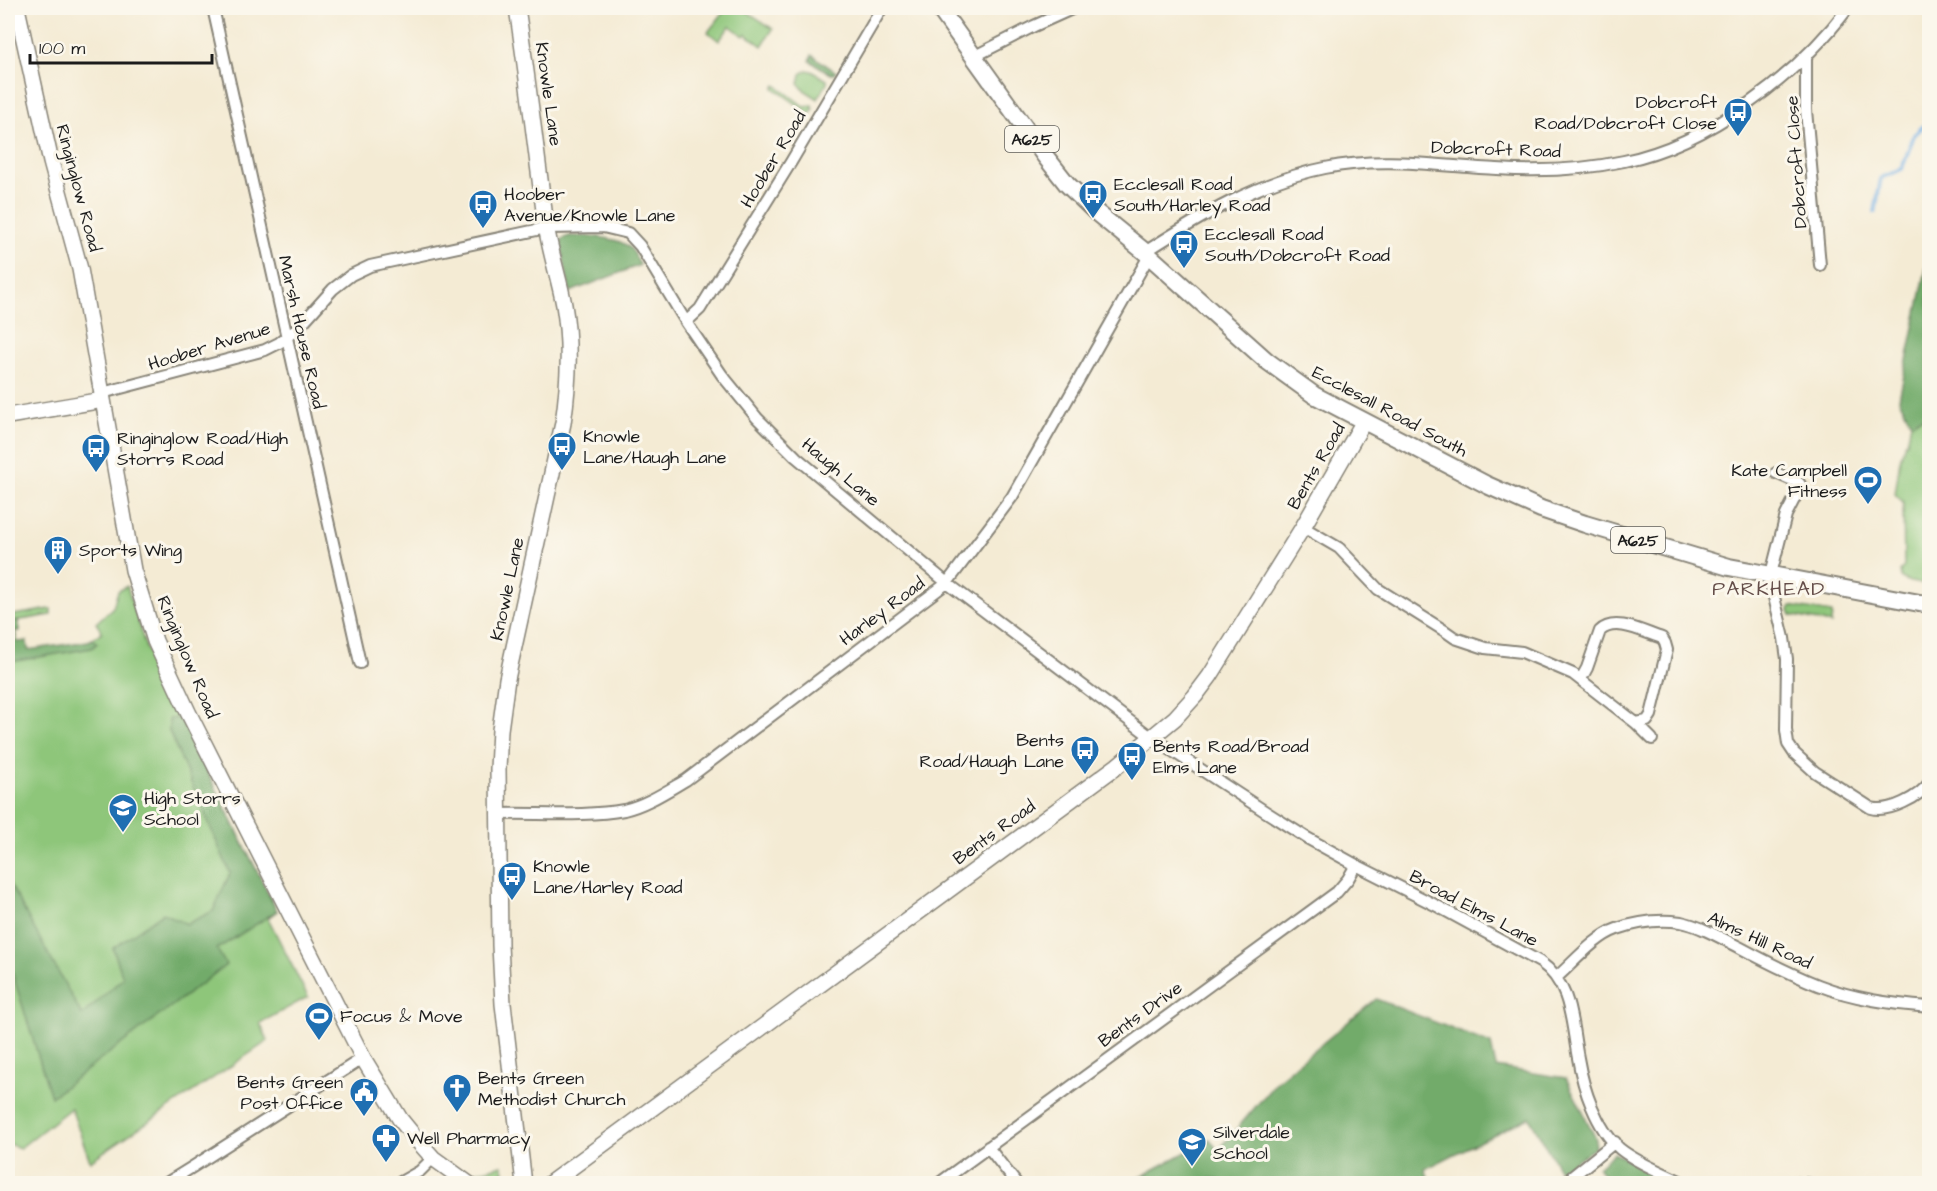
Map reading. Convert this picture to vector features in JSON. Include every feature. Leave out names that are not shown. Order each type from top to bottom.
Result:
[{"type":"main road","name":"Ecclesall Road South","points":[[939,8],[1067,184],[1097,213],[1147,254],[1267,361],[1314,395],[1487,485],[1541,509],[1722,565],[1929,605]]},
{"type":"street","name":"Ringinglow Road","points":[[17,8],[48,152],[80,269],[133,570],[155,640],[188,712],[363,1058],[400,1119],[433,1158],[469,1184]]},
{"type":"street","name":"Marsh House Road","points":[[213,8],[360,663]]},
{"type":"street","name":"Knowle Lane","points":[[517,8],[546,228],[564,304],[568,335],[568,390],[563,423],[507,679],[500,730],[500,945],[503,1004],[524,1184]]},
{"type":"street","name":"Hoober Road","points":[[686,322],[700,309],[791,162],[882,8]]},
{"type":"street","points":[[973,57],[1074,8]]},
{"type":"street","name":"Dobcroft Road","points":[[1147,254],[1209,213],[1260,187],[1326,167],[1398,162],[1539,171],[1625,161],[1667,148],[1712,126],[1752,101],[1806,57],[1848,8]]},
{"type":"street","name":"Dobcroft Close","points":[[1806,57],[1806,110],[1820,265]]},
{"type":"street","name":"Haugh Lane","points":[[546,228],[603,227],[628,233],[640,246],[686,322],[739,397],[796,457],[947,583],[1151,736]]},
{"type":"street","name":"Hoober Avenue","points":[[103,396],[265,350],[297,329],[333,289],[351,275],[370,266],[546,228]]},
{"type":"street","name":"Harley Road","points":[[499,814],[599,813],[626,809],[658,797],[686,780],[947,583],[1012,497],[1147,254]]},
{"type":"street","points":[[8,416],[103,396]]},
{"type":"street","name":"Bents Road","points":[[549,1184],[1117,766],[1175,718],[1210,676],[1303,527],[1364,421]]},
{"type":"street","points":[[1776,473],[1801,486],[1786,514],[1771,574],[1771,585],[1785,638],[1788,744],[1794,753],[1815,772],[1877,810],[1918,794],[1929,782]]},
{"type":"street","points":[[1303,527],[1339,548],[1378,589],[1455,638],[1485,648],[1522,652],[1581,679],[1636,723],[1652,739]]},
{"type":"street","points":[[1581,679],[1604,626],[1621,625],[1662,638],[1667,650],[1651,716],[1647,721],[1636,723]]},
{"type":"street","name":"Broad Elms Lane","points":[[1151,736],[1307,838],[1551,969],[1568,1002],[1585,1087],[1606,1133],[1620,1148],[1637,1160],[1686,1184]]},
{"type":"street","name":"Bents Drive","points":[[938,1184],[1337,892],[1356,866]]},
{"type":"street","name":"Alms Hill Road","points":[[1557,977],[1596,940],[1616,929],[1637,923],[1682,922],[1709,932],[1779,968],[1821,986],[1890,1004],[1929,1007]]},
{"type":"street","points":[[165,1184],[363,1058]]},
{"type":"street","points":[[1563,1184],[1615,1142]]},
{"type":"street","points":[[988,1147],[1017,1184]]},
{"type":"street","points":[[396,1184],[420,1171],[433,1158]]},
{"type":"street","points":[[1781,1184],[1787,1182],[1812,1184]]},
{"type":"green space","points":[[727,8],[742,8],[773,29],[762,46],[730,26],[719,41],[708,32]]},
{"type":"green space","points":[[812,55],[836,72],[835,74],[831,74],[810,61]]},
{"type":"green space","points":[[807,70],[827,80],[818,99],[799,84],[801,74]]},
{"type":"green space","points":[[776,85],[805,107],[812,105],[813,110],[810,114],[774,88]]},
{"type":"green space","points":[[569,236],[618,241],[631,249],[640,265],[570,292],[561,245],[562,239]]},
{"type":"green space","points":[[1929,255],[1929,416],[1911,423],[1899,399]]},
{"type":"green space","points":[[1929,416],[1929,585],[1901,578],[1900,571],[1904,566],[1903,502],[1895,494],[1900,460],[1911,423]]},
{"type":"green space","name":"High Storrs School","points":[[127,586],[146,648],[277,911],[268,918],[308,997],[260,1023],[268,1041],[90,1161],[71,1108],[20,1148],[8,1144],[8,639],[10,661],[97,643],[92,639],[102,632],[96,623],[113,607],[118,591]]},
{"type":"green space","points":[[1791,606],[1832,613],[1831,624],[1791,615],[1789,610]]},
{"type":"green space","points":[[51,609],[51,615],[8,622],[8,616]]},
{"type":"green space","points":[[18,620],[20,631],[15,631],[17,642],[27,641],[28,650],[92,639],[97,643],[92,648],[10,662],[8,622]]},
{"type":"green space","points":[[180,718],[277,911],[217,949],[226,965],[51,1097],[8,959],[8,881],[82,1015],[123,978],[113,948],[163,913],[187,924],[213,911],[230,873],[169,731],[169,719]]},
{"type":"green space","points":[[1376,999],[1491,1044],[1496,1067],[1566,1078],[1596,1139],[1595,1148],[1560,1171],[1529,1117],[1425,1169],[1431,1183],[1224,1184],[1221,1181],[1210,1179],[1195,1183],[1129,1183],[1210,1139],[1218,1151],[1278,1080]]},
{"type":"green space","points":[[1614,1153],[1674,1183],[1609,1183],[1598,1167]]},
{"type":"green space","points":[[502,1165],[504,1171],[501,1175],[488,1176],[476,1172]]},
{"type":"waterway","points":[[1875,212],[1881,178],[1902,169],[1914,135],[1930,120]]},
{"type":"place","name":"Dobcroft Road/Dobcroft Close","points":[[1738,138]]},
{"type":"place","name":"Ecclesall Road South/Harley Road","points":[[1093,220]]},
{"type":"place","name":"Hoober Avenue/Knowle Lane","points":[[483,230]]},
{"type":"place","name":"Ecclesall Road South/Dobcroft Road","points":[[1184,270]]},
{"type":"place","name":"Knowle Lane/Haugh Lane","points":[[562,472]]},
{"type":"place","name":"Ringinglow Road/High Storrs Road","points":[[96,474]]},
{"type":"place","name":"Kate Campbell Fitness","points":[[1868,506]]},
{"type":"place","name":"Sports Wing","points":[[58,576]]},
{"type":"place","name":"Bents Road/Haugh Lane","points":[[1085,776]]},
{"type":"place","name":"Bents Road/Broad Elms Lane","points":[[1132,782]]},
{"type":"place","name":"High Storrs School","points":[[123,834]]},
{"type":"place","name":"Knowle Lane/Harley Road","points":[[512,902]]},
{"type":"place","name":"Focus & Move","points":[[319,1042]]},
{"type":"place","name":"Bents Green Methodist Church","points":[[457,1114]]},
{"type":"place","name":"Bents Green Post Office","points":[[364,1118]]},
{"type":"place","name":"Well Pharmacy","points":[[386,1164]]},
{"type":"place","name":"Silverdale School","points":[[1192,1168]]},
{"type":"district","name":"PARKHEAD","points":[[1769,588]]}]
